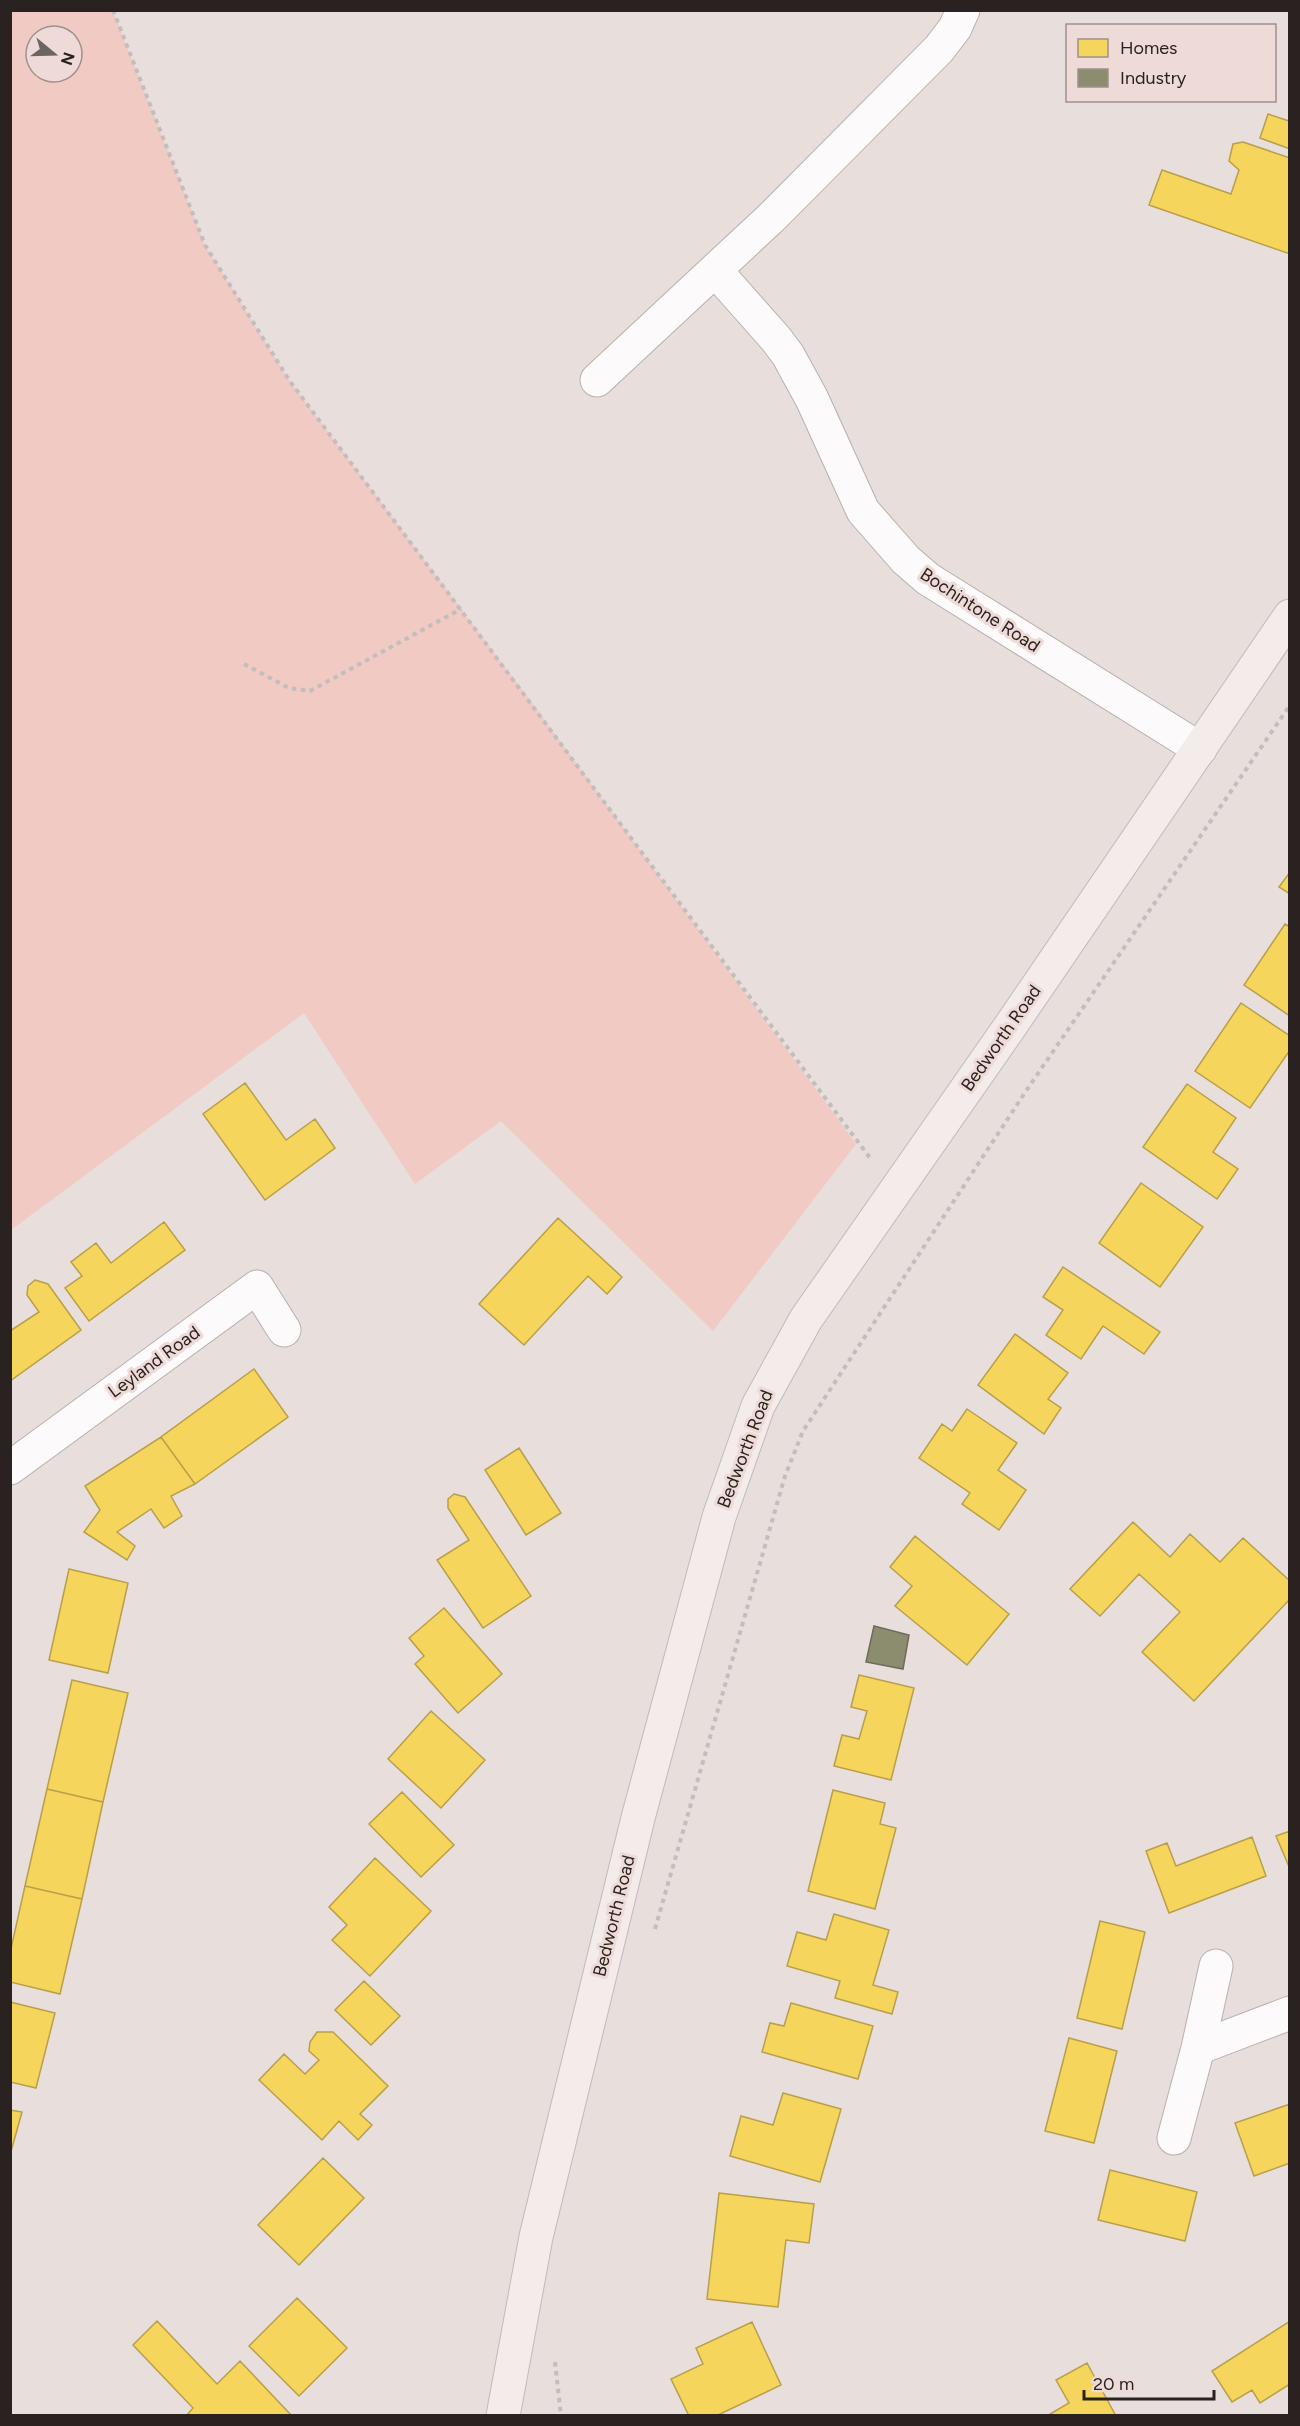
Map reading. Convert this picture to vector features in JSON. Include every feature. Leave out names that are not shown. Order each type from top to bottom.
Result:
[{"type":"main road","name":"Bedworth Road","points":[[503,2415],[536,2237],[638,1818],[719,1517],[758,1406],[806,1319],[1009,1028],[1290,616]]},
{"type":"street","points":[[597,380],[772,217],[939,50],[955,28],[963,10]]},
{"type":"street","name":"Bochintone Road","points":[[715,270],[777,339],[788,355],[812,399],[863,511],[906,560],[928,579],[1200,748]]},
{"type":"street","name":"Leyland Road","points":[[10,1468],[257,1287],[284,1330]]},
{"type":"street","points":[[1174,2138],[1198,2048],[1216,1966]]},
{"type":"street","points":[[1198,2048],[1290,2013]]},
{"type":"path","points":[[113,10],[205,245],[289,380],[874,1163],[902,1179]]},
{"type":"path","points":[[244,664],[289,688],[310,691],[461,609]]},
{"type":"path","points":[[654,1930],[785,1476],[803,1431],[1026,1091],[1290,705]]},
{"type":"path","points":[[555,2359],[561,2415]]},
{"type":"shaded area","points":[[11,10],[113,11],[205,245],[289,380],[532,703],[856,1144],[713,1331],[501,1121],[415,1184],[304,1013],[11,1230]]},
{"type":"building: Homes","points":[[1268,114],[1289,121],[1290,119],[1290,149],[1260,138]]},
{"type":"building: Homes","points":[[1243,142],[1290,158],[1290,254],[1149,205],[1162,170],[1231,194],[1239,170],[1229,161],[1233,144]]},
{"type":"building: Homes","points":[[1290,872],[1290,894],[1279,887]]},
{"type":"building: Homes","points":[[1285,924],[1290,927],[1290,1016],[1244,985]]},
{"type":"building: Homes","points":[[1241,1003],[1290,1036],[1290,1050],[1250,1108],[1195,1071]]},
{"type":"building: Homes","points":[[245,1083],[286,1140],[315,1119],[335,1148],[265,1200],[203,1114]]},
{"type":"building: Homes","points":[[1187,1084],[1236,1118],[1213,1152],[1238,1169],[1217,1199],[1143,1147]]},
{"type":"building: Homes","points":[[1141,1183],[1203,1227],[1160,1287],[1099,1243]]},
{"type":"building: Homes","points":[[558,1218],[622,1277],[607,1294],[588,1276],[524,1345],[479,1304]]},
{"type":"building: Homes","points":[[164,1222],[185,1250],[89,1321],[65,1288],[82,1276],[71,1262],[96,1243],[111,1263]]},
{"type":"building: Homes","points":[[1063,1267],[1160,1332],[1144,1354],[1103,1326],[1081,1359],[1046,1335],[1063,1310],[1043,1297]]},
{"type":"building: Homes","points":[[35,1280],[48,1284],[81,1330],[10,1381],[10,1331],[39,1312],[27,1295],[28,1286]]},
{"type":"building: Homes","points":[[1015,1334],[1068,1373],[1048,1399],[1061,1408],[1044,1434],[978,1385]]},
{"type":"building: Homes","points":[[254,1369],[288,1417],[195,1484],[161,1437]]},
{"type":"building: Homes","points":[[967,1409],[1017,1443],[998,1470],[1026,1490],[999,1530],[962,1504],[970,1493],[919,1458],[942,1424],[952,1431]]},
{"type":"building: Homes","points":[[161,1437],[195,1484],[171,1496],[182,1516],[164,1528],[151,1509],[117,1532],[135,1546],[127,1560],[84,1532],[100,1510],[85,1486]]},
{"type":"building: Homes","points":[[519,1448],[561,1513],[526,1535],[485,1470]]},
{"type":"building: Homes","points":[[454,1494],[465,1497],[531,1596],[483,1628],[437,1560],[469,1540],[448,1508],[448,1499]]},
{"type":"building: Homes","points":[[1133,1522],[1170,1557],[1190,1534],[1220,1562],[1243,1538],[1290,1581],[1290,1599],[1194,1701],[1142,1652],[1180,1612],[1139,1574],[1100,1616],[1070,1589]]},
{"type":"building: Homes","points":[[915,1536],[1009,1614],[967,1665],[895,1606],[912,1586],[890,1567]]},
{"type":"building: Homes","points":[[69,1569],[128,1583],[108,1673],[49,1660]]},
{"type":"building: Homes","points":[[444,1608],[502,1674],[458,1713],[415,1664],[424,1656],[409,1638]]},
{"type":"building: Homes","points":[[859,1675],[914,1688],[891,1780],[834,1766],[842,1735],[859,1739],[867,1711],[851,1707]]},
{"type":"building: Homes","points":[[72,1680],[128,1693],[103,1802],[47,1789]]},
{"type":"building: Homes","points":[[431,1711],[485,1760],[441,1808],[388,1759]]},
{"type":"building: Homes","points":[[47,1789],[103,1802],[82,1899],[25,1886]]},
{"type":"building: Homes","points":[[833,1790],[885,1803],[880,1824],[896,1828],[875,1909],[808,1891]]},
{"type":"building: Homes","points":[[402,1792],[454,1845],[421,1877],[369,1824]]},
{"type":"building: Homes","points":[[1290,1831],[1290,1869],[1276,1836]]},
{"type":"building: Homes","points":[[1252,1837],[1266,1876],[1169,1913],[1146,1851],[1167,1843],[1176,1866]]},
{"type":"building: Homes","points":[[375,1858],[431,1911],[370,1976],[332,1940],[347,1925],[329,1907]]},
{"type":"building: Homes","points":[[25,1886],[82,1899],[60,1994],[10,1982],[10,1953]]},
{"type":"building: Homes","points":[[834,1914],[889,1930],[873,1985],[898,1992],[892,2014],[835,1998],[840,1981],[787,1966],[797,1932],[826,1940]]},
{"type":"building: Homes","points":[[1100,1921],[1145,1932],[1122,2029],[1077,2018]]},
{"type":"building: Homes","points":[[364,1981],[400,2016],[371,2045],[335,2010]]},
{"type":"building: Homes","points":[[10,2002],[55,2013],[36,2088],[10,2082]]},
{"type":"building: Homes","points":[[791,2003],[873,2026],[858,2079],[762,2052],[770,2023],[784,2026]]},
{"type":"building: Homes","points":[[317,2032],[333,2032],[388,2086],[360,2114],[372,2125],[358,2140],[339,2121],[322,2140],[259,2080],[284,2054],[305,2074],[319,2060],[309,2051],[310,2042]]},
{"type":"building: Homes","points":[[1069,2038],[1117,2051],[1094,2143],[1045,2131]]},
{"type":"building: Homes","points":[[783,2093],[841,2109],[820,2182],[730,2156],[741,2116],[773,2125]]},
{"type":"building: Homes","points":[[1290,2104],[1290,2163],[1254,2176],[1235,2123]]},
{"type":"building: Homes","points":[[10,2110],[22,2112],[10,2155]]},
{"type":"building: Homes","points":[[323,2158],[364,2198],[299,2265],[258,2225]]},
{"type":"building: Homes","points":[[1110,2170],[1197,2192],[1185,2241],[1098,2220]]},
{"type":"building: Homes","points":[[719,2193],[814,2204],[809,2243],[786,2240],[778,2307],[707,2299]]},
{"type":"building: Homes","points":[[297,2298],[347,2348],[299,2396],[249,2346]]},
{"type":"building: Homes","points":[[157,2321],[217,2384],[240,2361],[292,2416],[186,2416],[193,2408],[133,2345]]},
{"type":"building: Homes","points":[[1290,2321],[1290,2384],[1260,2403],[1252,2390],[1232,2402],[1212,2371]]},
{"type":"building: Homes","points":[[752,2322],[781,2385],[716,2416],[689,2416],[671,2379],[703,2364],[696,2348]]},
{"type":"building: Homes","points":[[1087,2363],[1116,2416],[1051,2416],[1050,2414],[1069,2403],[1056,2380]]},
{"type":"building: Industry","points":[[874,1626],[909,1635],[903,1669],[866,1662]]}]
